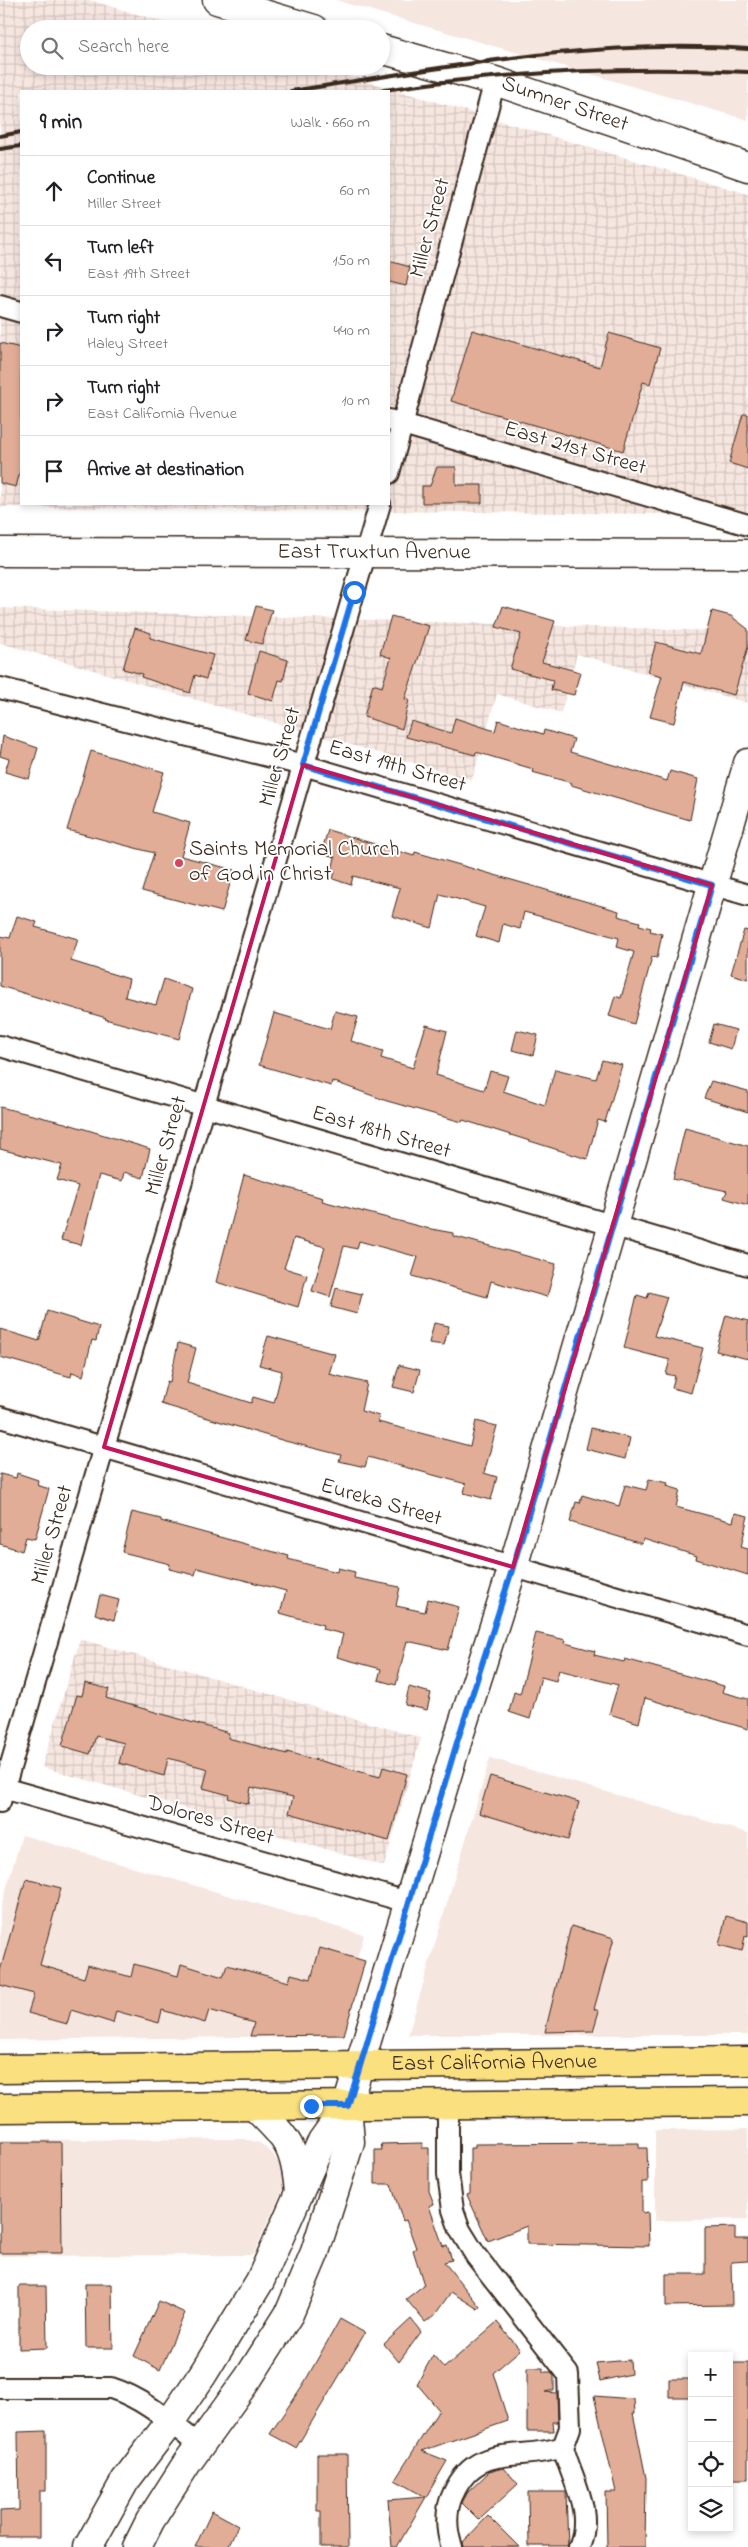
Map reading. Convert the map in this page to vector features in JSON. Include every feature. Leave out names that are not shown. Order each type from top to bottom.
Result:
[{"type":"main road","name":"East California Avenue","points":[[0,2069],[360,2065],[445,2066],[748,2061]]},
{"type":"main road","name":"East California Avenue","points":[[0,2108],[748,2102]]},
{"type":"street","points":[[217,0],[284,20]]},
{"type":"street","name":"Sumner Street","points":[[390,52],[495,81],[748,167]]},
{"type":"street","name":"Miller Street","points":[[390,466],[396,422],[495,81]]},
{"type":"street","points":[[0,306],[20,312]]},
{"type":"street","name":"East 21st Street","points":[[396,422],[748,525]]},
{"type":"street","name":"Miller Street","points":[[1,1792],[380,505]]},
{"type":"street","name":"East Truxtun Avenue","points":[[0,552],[748,554]]},
{"type":"street","name":"East 19th Street","points":[[0,688],[303,765],[748,895]]},
{"type":"street","points":[[137,2547],[150,2520],[249,2377],[289,2314],[315,2252],[350,2142],[348,2106],[408,1902],[513,1567],[748,763]]},
{"type":"street","name":"East 18th Street","points":[[0,1046],[748,1265]]},
{"type":"street","name":"Eureka Street","points":[[0,1417],[748,1635]]},
{"type":"street","name":"Dolores Street","points":[[1,1792],[408,1902]]},
{"type":"street","points":[[448,2105],[448,2174],[453,2210],[460,2230],[476,2256],[568,2374],[570,2428],[563,2447],[580,2490],[584,2512],[584,2528],[579,2547]]},
{"type":"street","points":[[88,2547],[125,2481],[170,2422],[260,2281],[322,2141],[348,2106]]},
{"type":"street","points":[[255,2107],[290,2144],[297,2164],[299,2194]]},
{"type":"street","points":[[0,2388],[111,2388],[127,2393],[170,2422],[200,2446]]},
{"type":"street","points":[[452,2547],[447,2520],[450,2500],[468,2469],[484,2459],[495,2456],[554,2450],[563,2447]]},
{"type":"highlighted area","points":[[303,765],[712,885],[513,1567],[104,1447]]},
{"type":"shaded area","points":[[0,0],[89,0],[157,20],[20,20],[20,75],[345,75],[748,194],[748,515],[0,507]]},
{"type":"shaded area","points":[[335,0],[748,0],[748,120]]},
{"type":"shaded area","points":[[0,608],[748,632],[748,703],[577,654],[561,713],[497,694],[472,780],[0,643]]},
{"type":"shaded area","points":[[80,1639],[421,1738],[384,1866],[42,1767]]},
{"type":"shaded area","points":[[490,1758],[748,1833],[748,2035],[408,2035]]},
{"type":"shaded area","points":[[22,1835],[364,1935],[334,2036],[0,2040],[0,1910]]},
{"type":"shaded area","points":[[748,2129],[748,2219],[655,2221],[655,2130]]},
{"type":"shaded area","points":[[245,2139],[260,2143],[272,2153],[280,2165],[284,2186],[253,2255],[0,2256],[0,2140]]},
{"type":"building","points":[[390,261],[410,267],[406,286],[390,282]]},
{"type":"building","points":[[472,330],[600,367],[609,333],[660,348],[650,384],[643,382],[623,451],[451,401]]},
{"type":"building","points":[[0,343],[20,348],[20,472],[16,487],[0,483]]},
{"type":"building","points":[[743,414],[748,414],[748,469],[729,463]]},
{"type":"building","points":[[437,467],[456,467],[456,485],[482,485],[482,503],[422,503],[422,486],[430,486]]},
{"type":"building","points":[[256,606],[272,610],[262,644],[246,640]]},
{"type":"building","points":[[503,606],[555,621],[542,662],[580,672],[574,695],[551,690],[553,680],[510,669],[521,634],[496,627]]},
{"type":"building","points":[[712,611],[731,616],[748,629],[748,647],[734,695],[684,682],[674,723],[650,717],[662,676],[648,672],[656,642],[701,654]]},
{"type":"building","points":[[391,616],[429,626],[405,699],[409,700],[402,729],[364,717],[373,684],[382,687],[391,658],[380,654]]},
{"type":"building","points":[[135,628],[151,633],[150,638],[213,655],[206,679],[195,675],[190,693],[141,677],[142,674],[123,669]]},
{"type":"building","points":[[259,651],[288,660],[283,681],[279,680],[273,701],[248,693]]},
{"type":"building","points":[[455,718],[495,731],[498,720],[543,734],[544,730],[574,739],[570,752],[667,781],[670,771],[698,779],[690,820],[571,785],[572,783],[532,772],[533,769],[476,752],[475,755],[406,737],[411,721],[451,733]]},
{"type":"building","points":[[3,736],[38,748],[29,779],[5,772],[9,759],[0,756]]},
{"type":"building","points":[[91,751],[164,772],[152,812],[190,823],[181,856],[234,870],[222,912],[142,891],[154,853],[67,830]]},
{"type":"building","points":[[328,830],[414,856],[415,852],[619,911],[618,916],[640,922],[639,925],[651,928],[650,931],[662,934],[657,958],[652,957],[634,1024],[609,1016],[615,996],[621,998],[634,952],[617,947],[619,938],[524,912],[520,929],[503,924],[499,943],[476,936],[485,907],[440,894],[432,928],[392,916],[400,888],[353,876],[351,885],[333,879],[335,872],[332,871],[335,857],[321,853]]},
{"type":"building","points":[[17,916],[37,922],[35,927],[78,939],[71,961],[129,979],[125,997],[156,1005],[164,979],[192,989],[179,1039],[105,1019],[0,986],[0,936],[10,938]]},
{"type":"building","points":[[744,930],[748,931],[748,979],[731,974]]},
{"type":"building","points":[[335,1011],[358,1017],[351,1041],[383,1051],[381,1058],[413,1068],[426,1025],[447,1031],[436,1075],[484,1090],[490,1071],[508,1076],[503,1091],[545,1105],[555,1069],[596,1079],[602,1060],[622,1065],[605,1122],[598,1120],[587,1159],[463,1120],[462,1122],[387,1101],[332,1081],[331,1086],[259,1065],[274,1013],[330,1029]]},
{"type":"building","points":[[714,1024],[736,1030],[731,1049],[709,1042]]},
{"type":"building","points":[[517,1030],[538,1035],[533,1055],[512,1050]]},
{"type":"building","points":[[711,1081],[748,1091],[748,1112],[704,1098]]},
{"type":"building","points":[[0,1107],[65,1123],[150,1149],[143,1178],[124,1172],[122,1181],[99,1175],[81,1245],[61,1240],[78,1186],[57,1180],[62,1165],[0,1149]]},
{"type":"building","points":[[685,1128],[748,1146],[748,1205],[724,1198],[727,1191],[673,1179]]},
{"type":"building","points":[[244,1175],[323,1198],[322,1201],[426,1228],[453,1233],[453,1236],[556,1264],[547,1297],[491,1281],[487,1297],[412,1276],[418,1257],[359,1241],[357,1249],[344,1246],[330,1297],[312,1291],[325,1247],[294,1238],[284,1268],[307,1275],[298,1307],[216,1282]]},
{"type":"building","points":[[336,1288],[362,1294],[357,1314],[331,1307]]},
{"type":"building","points":[[649,1292],[667,1297],[654,1336],[703,1348],[691,1393],[672,1388],[675,1376],[666,1374],[670,1360],[624,1348],[637,1295],[647,1298]]},
{"type":"building","points":[[47,1311],[99,1327],[96,1341],[92,1340],[83,1376],[72,1372],[71,1377],[0,1357],[0,1329],[39,1341]]},
{"type":"building","points":[[726,1315],[748,1321],[748,1359],[716,1351]]},
{"type":"building","points":[[434,1323],[449,1326],[444,1345],[429,1343]]},
{"type":"building","points":[[268,1336],[335,1354],[329,1374],[367,1383],[361,1411],[379,1416],[378,1422],[470,1446],[476,1421],[497,1426],[484,1473],[497,1477],[491,1500],[464,1493],[466,1484],[368,1457],[365,1467],[339,1461],[341,1455],[285,1441],[161,1404],[167,1381],[170,1382],[178,1343],[196,1348],[187,1383],[251,1403],[253,1397],[274,1403],[282,1371],[259,1365]]},
{"type":"building","points":[[399,1365],[420,1370],[414,1392],[393,1387]]},
{"type":"building","points":[[591,1428],[630,1438],[625,1459],[586,1449]]},
{"type":"building","points":[[17,1473],[38,1480],[37,1485],[49,1489],[35,1539],[26,1537],[22,1551],[0,1544],[0,1474],[16,1478]]},
{"type":"building","points":[[649,1479],[668,1483],[667,1486],[680,1490],[676,1507],[733,1522],[735,1513],[748,1516],[741,1547],[748,1549],[748,1575],[696,1559],[697,1556],[643,1539],[642,1544],[570,1522],[576,1502],[580,1503],[582,1495],[619,1506],[625,1485],[646,1490]]},
{"type":"building","points":[[132,1512],[289,1556],[288,1559],[337,1572],[338,1568],[355,1572],[354,1578],[400,1587],[396,1606],[425,1612],[428,1599],[459,1607],[448,1650],[407,1641],[396,1685],[378,1680],[381,1669],[337,1657],[343,1634],[322,1629],[323,1625],[280,1613],[286,1591],[197,1568],[195,1575],[169,1569],[170,1564],[122,1552]]},
{"type":"building","points":[[100,1595],[119,1600],[114,1620],[95,1614]]},
{"type":"building","points":[[536,1633],[566,1640],[565,1643],[595,1651],[594,1655],[624,1662],[625,1659],[724,1686],[722,1692],[748,1699],[748,1729],[645,1698],[639,1723],[609,1714],[618,1685],[559,1670],[556,1681],[541,1677],[530,1719],[509,1712],[514,1692],[520,1694]]},
{"type":"building","points":[[85,1683],[109,1689],[106,1698],[229,1733],[228,1738],[380,1777],[383,1767],[407,1774],[389,1841],[289,1813],[293,1797],[251,1787],[248,1804],[228,1798],[229,1795],[203,1788],[208,1769],[168,1758],[164,1776],[119,1763],[124,1743],[96,1736],[90,1754],[62,1746],[77,1695],[82,1696]]},
{"type":"building","points":[[409,1687],[431,1693],[427,1710],[405,1705]]},
{"type":"building","points":[[490,1776],[579,1802],[568,1840],[479,1813]]},
{"type":"building","points":[[26,1879],[61,1888],[40,1965],[84,1978],[88,1965],[131,1977],[134,1964],[178,1976],[181,1964],[223,1977],[227,1965],[289,1982],[291,1974],[311,1979],[320,1948],[365,1961],[344,2035],[250,2036],[254,2023],[209,2010],[205,2023],[162,2010],[159,2023],[116,2011],[113,2023],[71,2010],[67,2024],[28,2013],[34,1994],[0,1985],[0,1971]]},
{"type":"building","points":[[726,1916],[748,1922],[748,1937],[745,1936],[742,1951],[719,1945]]},
{"type":"building","points":[[571,1926],[614,1938],[594,2009],[599,2011],[593,2031],[545,2032]]},
{"type":"building","points":[[0,2142],[61,2142],[62,2253],[0,2253]]},
{"type":"building","points":[[422,2143],[422,2148],[429,2148],[429,2191],[434,2204],[429,2206],[443,2246],[447,2245],[452,2260],[444,2262],[480,2307],[478,2309],[451,2292],[434,2316],[425,2322],[406,2299],[424,2285],[413,2250],[416,2248],[406,2220],[403,2221],[391,2184],[375,2184],[375,2150],[382,2150],[381,2144]]},
{"type":"building","points":[[639,2143],[639,2148],[647,2148],[648,2182],[642,2182],[642,2213],[648,2212],[649,2246],[527,2244],[527,2226],[488,2241],[467,2195],[470,2194],[470,2148],[475,2148],[475,2144]]},
{"type":"building","points":[[735,2227],[735,2239],[748,2239],[748,2261],[731,2262],[732,2305],[666,2306],[666,2274],[705,2274],[705,2228]]},
{"type":"building","points":[[85,2284],[112,2284],[113,2348],[86,2348]]},
{"type":"building","points":[[19,2286],[46,2286],[47,2348],[19,2349]]},
{"type":"building","points":[[159,2301],[185,2313],[160,2370],[134,2356]]},
{"type":"building","points":[[340,2319],[365,2333],[296,2448],[270,2434],[304,2383]]},
{"type":"building","points":[[411,2319],[421,2332],[399,2362],[384,2344]]},
{"type":"building","points":[[497,2322],[520,2350],[493,2373],[508,2421],[422,2451],[447,2461],[397,2547],[392,2547],[388,2500],[425,2497],[395,2480],[439,2410],[417,2384],[433,2355],[444,2368]]},
{"type":"building","points":[[630,2360],[631,2374],[600,2381],[596,2363]]},
{"type":"building","points":[[733,2363],[748,2363],[748,2479],[733,2479]]},
{"type":"building","points":[[527,2368],[543,2368],[543,2372],[551,2372],[554,2375],[554,2390],[545,2392],[557,2393],[558,2422],[553,2422],[554,2431],[527,2431]]},
{"type":"building","points":[[669,2379],[688,2379],[688,2397],[669,2397]]},
{"type":"building","points":[[594,2396],[634,2399],[635,2413],[633,2413],[646,2478],[645,2547],[607,2547],[606,2492],[616,2492]]},
{"type":"building","points":[[46,2431],[46,2491],[40,2491],[40,2537],[0,2537],[0,2511],[19,2510],[18,2432]]},
{"type":"building","points":[[317,2454],[347,2454],[348,2547],[321,2547],[321,2511],[317,2511]]},
{"type":"building","points":[[504,2468],[518,2484],[479,2520],[462,2503],[468,2492],[489,2472]]},
{"type":"building","points":[[528,2492],[566,2492],[568,2546],[529,2546]]},
{"type":"building","points":[[212,2511],[238,2525],[228,2547],[195,2547]]},
{"type":"building","points":[[488,2516],[519,2547],[464,2547],[463,2542]]},
{"type":"railway","points":[[298,90],[518,57],[576,51],[691,47],[748,49]]},
{"type":"railway","points":[[385,90],[470,79],[562,72],[608,70],[748,72]]},
{"type":"railway","points":[[0,136],[20,132]]},
{"type":"railway","points":[[0,149],[20,146]]},
{"type":"place","name":"Saints Memorial Church of God in Christ","points":[[179,863]]},
{"type":"route","points":[[311,2106],[348,2106],[408,1902],[513,1567],[712,885],[303,765],[354,592]]}]
